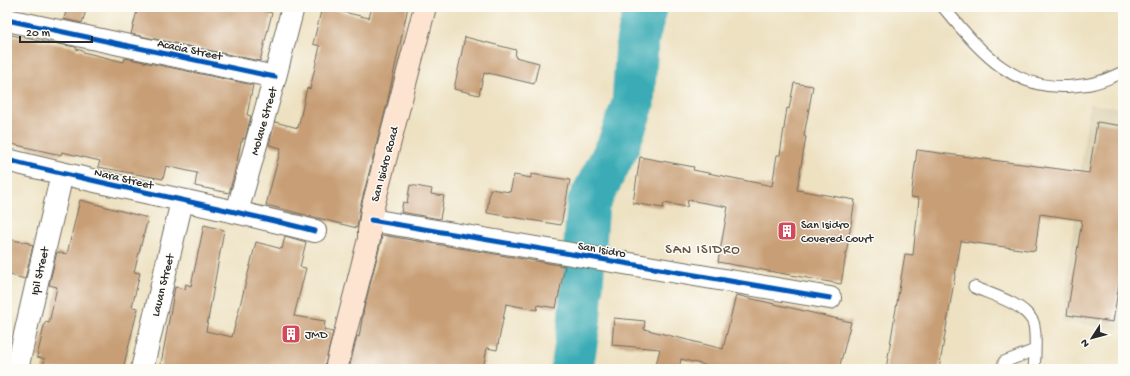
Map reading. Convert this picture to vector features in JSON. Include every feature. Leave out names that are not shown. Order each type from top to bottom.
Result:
[{"type":"main road","name":"San Isidro Road","points":[[336,369],[369,239],[372,210],[425,7]]},
{"type":"street","name":"Molave Street","points":[[238,212],[293,7]]},
{"type":"street","name":"Acacia Street","points":[[7,20],[275,77]]},
{"type":"street","name":"Nara Street","points":[[7,160],[62,174],[238,212],[315,231]]},
{"type":"street","name":"Ipil Street","points":[[16,369],[62,174]]},
{"type":"street","name":"Lauan Street","points":[[142,369],[182,201]]},
{"type":"street","name":"San Isidro","points":[[371,220],[830,298]]},
{"type":"lane","points":[[943,7],[974,44],[1009,73],[1034,83],[1061,87],[1094,84],[1123,72]]},
{"type":"lane","points":[[974,287],[1022,308],[1033,321],[1035,350],[1034,369]]},
{"type":"lane","points":[[1003,369],[1004,362],[1035,350]]},
{"type":"shaded area","points":[[1090,104],[1123,108],[1123,329],[1062,322]]},
{"type":"building","points":[[67,7],[87,7],[82,23],[64,19]]},
{"type":"building","points":[[138,7],[251,7],[272,13],[260,61],[131,34]]},
{"type":"building","points":[[322,7],[369,18],[372,7],[408,7],[386,108],[360,207],[357,228],[266,205],[281,148],[269,145],[275,122],[298,128],[307,88],[310,89],[320,46],[313,44]]},
{"type":"building","points":[[7,34],[76,47],[76,49],[83,52],[124,62],[125,58],[253,85],[247,115],[251,116],[245,139],[243,138],[241,142],[229,193],[195,186],[197,173],[166,166],[163,179],[98,167],[100,161],[62,152],[61,155],[7,143]]},
{"type":"building","points":[[465,37],[516,50],[515,57],[539,63],[534,84],[484,73],[479,95],[454,89]]},
{"type":"building","name":"San Isidro Covered Court","points":[[794,83],[813,86],[804,136],[806,137],[797,190],[855,200],[841,284],[718,262],[728,207],[688,200],[687,207],[664,203],[663,208],[633,203],[640,157],[694,167],[693,170],[772,186],[777,155],[780,155],[787,108],[789,109]]},
{"type":"building","points":[[1097,122],[1123,126],[1123,258],[1113,322],[1067,315],[1082,220],[1040,214],[1035,251],[961,241],[939,369],[886,369],[905,254],[913,255],[919,198],[911,197],[917,150],[1089,173]]},
{"type":"building","points":[[531,174],[570,180],[561,225],[487,213],[490,189],[510,192],[514,175],[531,178]]},
{"type":"building","points":[[410,185],[432,189],[431,194],[444,196],[440,219],[401,212],[403,202],[407,203]]},
{"type":"building","points":[[80,200],[148,218],[134,272],[140,273],[132,307],[138,308],[123,369],[42,369],[45,359],[37,357],[45,322],[49,323],[57,287],[49,285],[57,252],[67,254]]},
{"type":"building","points":[[204,225],[224,230],[206,331],[232,337],[256,242],[282,249],[285,236],[306,242],[300,267],[306,268],[294,316],[325,321],[324,330],[333,332],[324,369],[160,369],[175,287],[185,289],[186,284],[191,286]]},
{"type":"building","points":[[382,235],[565,266],[556,308],[538,305],[537,310],[506,304],[497,350],[487,348],[483,369],[349,369],[357,336],[359,337],[364,308]]},
{"type":"building","points":[[7,239],[33,245],[25,279],[7,274]]},
{"type":"building","points":[[736,295],[851,322],[839,369],[720,369],[681,359],[679,369],[655,369],[660,349],[612,345],[614,318],[645,321],[644,329],[723,349]]},
{"type":"waterway","points":[[572,369],[579,324],[588,204],[618,146],[633,104],[637,42],[646,7]]},
{"type":"cycle path","points":[[7,20],[275,77]]},
{"type":"cycle path","points":[[7,160],[315,231]]},
{"type":"cycle path","points":[[371,220],[830,298]]},
{"type":"place","name":"San Isidro Covered Court","points":[[787,231]]},
{"type":"place","name":"JMD","points":[[291,334]]},
{"type":"district","name":"SAN ISIDRO","points":[[703,248]]}]
